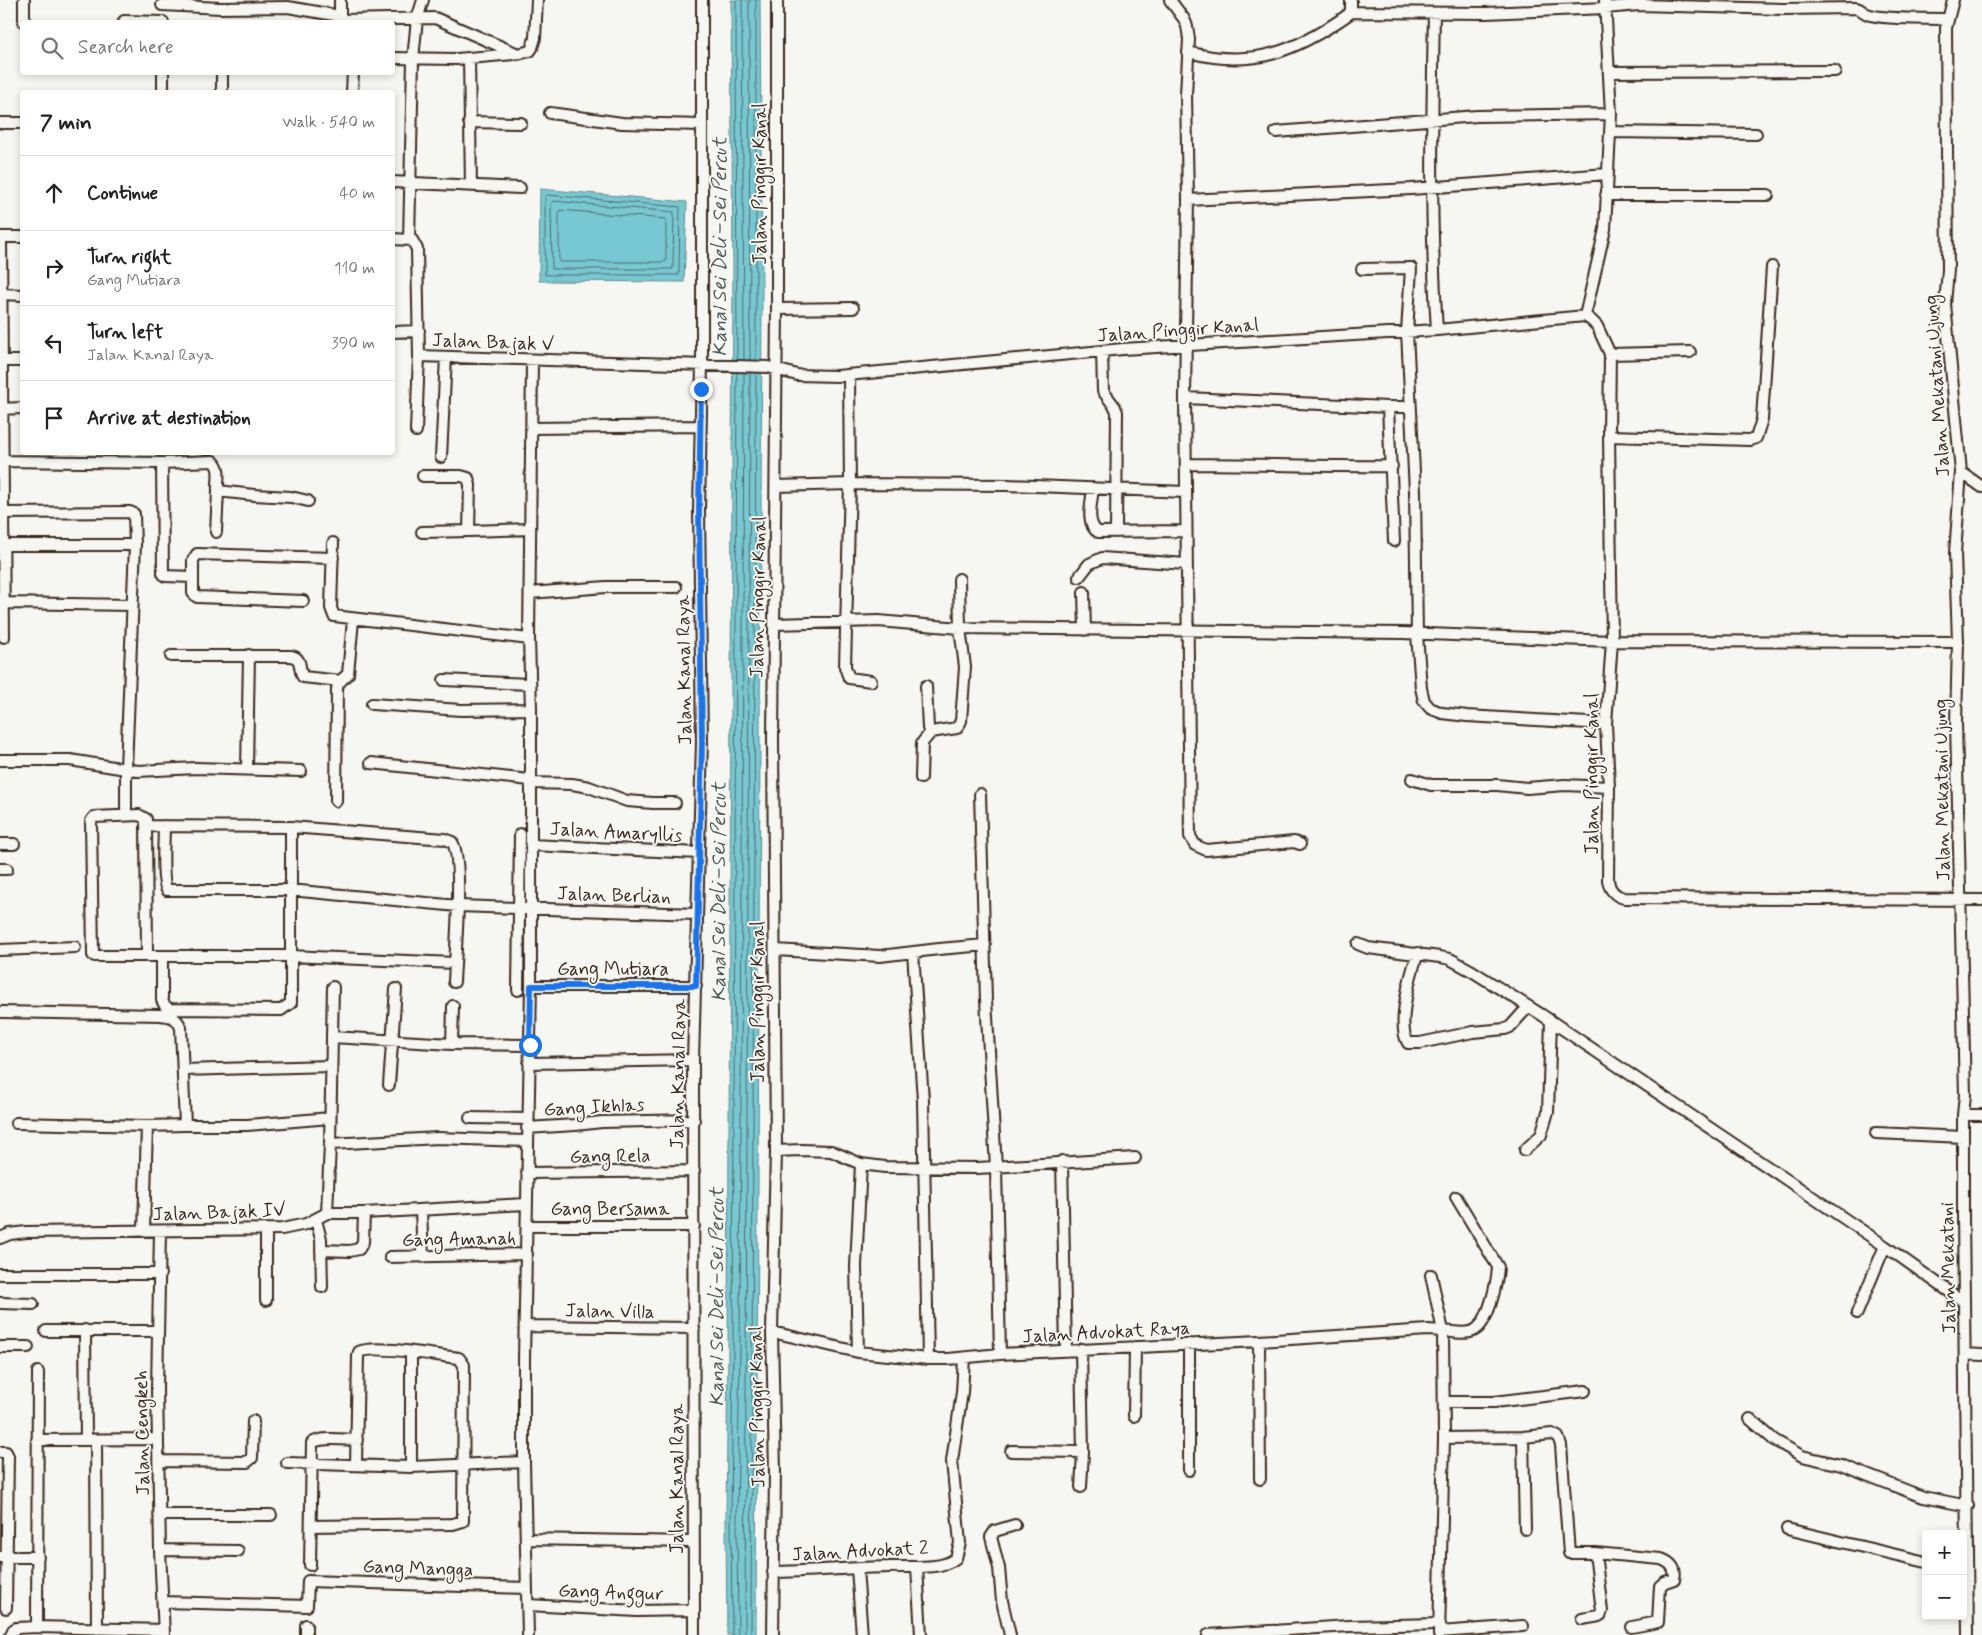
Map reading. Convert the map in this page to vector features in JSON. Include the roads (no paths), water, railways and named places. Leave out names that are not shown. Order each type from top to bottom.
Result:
[{"type":"street","points":[[24,0],[24,20]]},
{"type":"street","points":[[340,0],[340,16]]},
{"type":"street","points":[[395,239],[409,240],[412,59],[417,19],[423,0]]},
{"type":"street","points":[[702,0],[704,364]]},
{"type":"street","name":"Jalan Pinggir Kanal","points":[[772,1635],[775,1472],[772,1332],[776,1151],[773,754],[776,486],[772,368],[777,309],[777,0]]},
{"type":"street","points":[[1170,0],[1187,26],[1188,52],[1185,398],[1190,836],[1198,848],[1206,850],[1294,842],[1300,844]]},
{"type":"street","points":[[1351,12],[1352,0]]},
{"type":"street","name":"Jalan Mekatani Ujung","points":[[1953,0],[1946,28],[1948,270],[1945,304],[1961,472],[1955,553],[1958,642],[1956,723],[1960,901]]},
{"type":"street","points":[[395,58],[469,59],[527,52],[532,48],[534,38],[534,1]]},
{"type":"street","points":[[163,20],[162,3],[220,8],[288,7],[340,16],[344,20],[435,18],[515,54]]},
{"type":"street","points":[[1188,52],[1210,58],[1229,59],[1272,55],[1304,42],[1351,12],[1434,13],[1605,4],[1783,9],[1852,8],[1860,9],[1867,15],[1880,17],[1947,19]]},
{"type":"street","points":[[1584,316],[1606,229],[1611,114],[1605,4]]},
{"type":"street","points":[[1434,13],[1432,119],[1433,267],[1437,330]]},
{"type":"street","points":[[469,59],[471,186]]},
{"type":"street","points":[[1609,72],[1835,71]]},
{"type":"street","points":[[163,75],[163,90]]},
{"type":"street","points":[[222,75],[222,90]]},
{"type":"street","points":[[352,90],[353,75]]},
{"type":"street","points":[[550,113],[622,123],[702,125]]},
{"type":"street","points":[[1276,132],[1478,116],[1611,114]]},
{"type":"street","points":[[469,122],[521,123]]},
{"type":"street","points":[[0,123],[20,123]]},
{"type":"street","points":[[1611,132],[1756,134]]},
{"type":"street","points":[[1188,200],[1433,188],[1607,174]]},
{"type":"street","points":[[395,182],[520,188]]},
{"type":"street","points":[[1606,195],[1768,195]]},
{"type":"street","points":[[4,636],[4,545],[1,529],[1,237],[20,237]]},
{"type":"street","name":"Jalan Bajak V","points":[[409,240],[416,245],[418,254],[419,356],[704,364],[772,368]]},
{"type":"street","points":[[1609,436],[1750,440],[1756,438],[1762,419],[1772,267]]},
{"type":"street","points":[[1362,269],[1411,268],[1407,332],[1415,492],[1417,634],[1420,688],[1424,701],[1430,708],[1442,713],[1606,724]]},
{"type":"street","points":[[2,294],[20,294]]},
{"type":"street","points":[[777,309],[853,308]]},
{"type":"street","name":"Jalan Pinggir Kanal","points":[[772,368],[797,374],[849,376],[1102,351],[1437,330],[1584,316],[1597,326],[1610,354],[1609,436],[1612,642],[1606,724],[1609,787],[1608,880],[1611,888],[1618,896],[1624,898],[1982,900]]},
{"type":"street","points":[[395,332],[419,331]]},
{"type":"street","points":[[1102,351],[1103,391],[1117,412],[1116,532]]},
{"type":"street","points":[[1610,354],[1690,352]]},
{"type":"street","points":[[416,431],[419,356]]},
{"type":"street","points":[[441,457],[446,357]]},
{"type":"street","points":[[528,1635],[524,1462],[527,1123],[531,986],[531,709],[528,639],[532,360]]},
{"type":"street","points":[[1,361],[20,361]]},
{"type":"street","name":"Jalan Kanal Raya","points":[[694,1635],[693,1060],[702,742],[700,426],[704,364]]},
{"type":"street","points":[[849,376],[850,484],[845,667],[847,675],[853,680],[871,681]]},
{"type":"street","points":[[1185,398],[1388,408],[1410,406]]},
{"type":"street","points":[[1,409],[20,408]]},
{"type":"street","points":[[1388,408],[1394,541]]},
{"type":"street","points":[[532,428],[700,426]]},
{"type":"street","points":[[2,458],[162,463],[214,461],[219,470],[216,532]]},
{"type":"street","points":[[162,463],[163,572],[165,576],[170,577],[193,577]]},
{"type":"street","points":[[1186,464],[1264,464],[1330,467],[1392,466]]},
{"type":"street","points":[[1961,472],[1982,487]]},
{"type":"street","points":[[423,476],[461,476],[468,478],[470,485],[469,531]]},
{"type":"street","points":[[776,486],[1007,484],[1186,492]]},
{"type":"street","points":[[1093,488],[1091,519],[1093,528],[1098,532],[1186,531]]},
{"type":"street","points":[[218,491],[291,497],[308,501]]},
{"type":"street","points":[[2,513],[132,512],[134,514],[135,545],[126,812]]},
{"type":"street","points":[[422,532],[530,529]]},
{"type":"street","points":[[333,543],[332,614],[336,618],[528,639]]},
{"type":"street","points":[[4,545],[135,545]]},
{"type":"street","points":[[303,601],[197,597],[193,594],[193,560],[197,554],[333,558]]},
{"type":"street","points":[[1079,577],[1089,564],[1102,558],[1186,564]]},
{"type":"street","points":[[921,778],[922,743],[930,734],[957,728],[962,721],[965,667],[960,628],[959,579]]},
{"type":"street","points":[[530,593],[606,587],[676,588]]},
{"type":"street","points":[[1084,592],[1084,630]]},
{"type":"street","points":[[4,603],[132,605]]},
{"type":"street","points":[[336,801],[337,689],[338,683],[348,674],[352,620]]},
{"type":"street","points":[[775,624],[878,621],[960,628],[1417,634],[1612,642],[1958,642]]},
{"type":"street","points":[[171,656],[295,656],[300,662],[303,677],[341,681]]},
{"type":"street","points":[[247,769],[249,656]]},
{"type":"street","points":[[444,680],[529,684]]},
{"type":"street","points":[[926,686],[927,721],[930,734]]},
{"type":"street","points":[[372,704],[461,710],[531,709]]},
{"type":"street","points":[[0,760],[70,760],[144,771],[171,768],[301,771]]},
{"type":"street","points":[[371,763],[572,784],[589,787],[627,801],[653,804],[675,802]]},
{"type":"street","points":[[1412,779],[1432,785],[1497,785],[1527,788],[1565,785],[1609,787]]},
{"type":"street","points":[[980,794],[984,945],[996,1166],[1000,1354]]},
{"type":"street","points":[[147,956],[146,817],[139,815],[93,818],[91,821],[92,953],[95,956],[147,956],[290,956],[455,964]]},
{"type":"street","points":[[147,826],[291,827],[449,840],[455,846],[457,854],[458,906],[454,982]]},
{"type":"street","name":"Jalan Berlian","points":[[164,826],[164,877],[166,890],[290,890],[458,906],[697,914]]},
{"type":"street","points":[[162,956],[162,1000],[165,1006],[180,1010],[219,1011],[281,1010],[289,1006],[292,998],[290,956],[291,827]]},
{"type":"street","points":[[518,990],[520,834]]},
{"type":"street","points":[[0,844],[14,844]]},
{"type":"street","name":"Jalan Amaryllis","points":[[531,844],[699,853]]},
{"type":"street","name":"Jalan Mekatani","points":[[1960,901],[1965,1095],[1963,1137],[1967,1536]]},
{"type":"street","points":[[1358,944],[1368,948],[1440,957],[1458,963],[1551,1022],[1885,1246],[1964,1302]]},
{"type":"street","points":[[775,950],[870,956],[984,945]]},
{"type":"street","points":[[0,950],[75,947]]},
{"type":"street","points":[[913,952],[923,1100],[928,1359]]},
{"type":"street","points":[[1418,953],[1406,998],[1405,1034],[1408,1043],[1420,1043],[1473,1032],[1505,1029],[1510,1027],[1528,1007]]},
{"type":"street","name":"Gang Mutiara","points":[[531,986],[696,986]]},
{"type":"street","points":[[333,987],[327,1213],[364,1213],[526,1204]]},
{"type":"street","points":[[389,1085],[396,989]]},
{"type":"street","points":[[452,1044],[453,1006]]},
{"type":"street","points":[[2,1012],[170,1016],[176,1019],[181,1028],[185,1125]]},
{"type":"street","points":[[1525,1150],[1541,1135],[1548,1112],[1551,1022]]},
{"type":"street","points":[[332,1037],[392,1042],[530,1045]]},
{"type":"street","points":[[529,1063],[693,1060]]},
{"type":"street","points":[[183,1070],[332,1066]]},
{"type":"street","points":[[1963,1115],[1982,1115]]},
{"type":"street","points":[[16,1123],[147,1126],[247,1124],[330,1118]]},
{"type":"street","name":"Gang Ikhlas","points":[[470,1118],[575,1126],[602,1122],[694,1120]]},
{"type":"street","points":[[144,1231],[147,1126]]},
{"type":"street","points":[[1876,1133],[1963,1137]]},
{"type":"street","points":[[330,1144],[438,1138],[527,1141]]},
{"type":"street","points":[[776,1151],[831,1151],[861,1164],[885,1167],[996,1166],[1135,1158]]},
{"type":"street","points":[[1062,1162],[1066,1351]]},
{"type":"street","points":[[858,1352],[856,1266],[861,1164]]},
{"type":"street","name":"Gang Rela","points":[[527,1173],[694,1171]]},
{"type":"street","name":"Jalan Advokat Raya","points":[[772,1332],[858,1352],[928,1359],[1428,1330],[1470,1332],[1476,1330],[1490,1304],[1498,1267],[1456,1197]]},
{"type":"street","points":[[421,1210],[423,1257]]},
{"type":"street","name":"Jalan Bajak IV","points":[[0,1238],[10,1234],[26,1232],[266,1230],[296,1226],[316,1220],[327,1213]]},
{"type":"street","points":[[321,1250],[350,1251],[359,1249],[363,1242],[364,1213]]},
{"type":"street","points":[[316,1220],[320,1233],[322,1287]]},
{"type":"street","name":"Gang Bersama","points":[[527,1226],[694,1226]]},
{"type":"street","points":[[266,1230],[266,1300]]},
{"type":"street","name":"Jalan Cengkeh","points":[[160,1231],[157,1332],[158,1439],[164,1632]]},
{"type":"street","points":[[1857,1313],[1885,1246]]},
{"type":"street","name":"Gang Amanah","points":[[390,1257],[527,1254]]},
{"type":"street","points":[[0,1274],[160,1274]]},
{"type":"street","points":[[1431,1275],[1444,1331],[1444,1438],[1439,1630]]},
{"type":"street","points":[[0,1303],[33,1304]]},
{"type":"street","name":"Jalan Villa","points":[[525,1326],[694,1328]]},
{"type":"street","points":[[84,1330],[91,1440],[97,1629]]},
{"type":"street","points":[[46,1331],[157,1332]]},
{"type":"street","points":[[1259,1341],[1260,1479]]},
{"type":"street","points":[[1189,1470],[1190,1344]]},
{"type":"street","points":[[0,1347],[28,1347]]},
{"type":"street","points":[[1134,1416],[1135,1347]]},
{"type":"street","points":[[1080,1487],[1083,1452],[1081,1349]]},
{"type":"street","points":[[311,1526],[460,1523],[464,1514],[464,1365],[459,1358],[387,1350],[364,1350],[360,1352],[358,1356],[356,1465]]},
{"type":"street","points":[[411,1353],[412,1467]]},
{"type":"street","points":[[1965,1354],[1982,1355]]},
{"type":"street","name":"Jalan Advokat 2","points":[[773,1572],[889,1566],[918,1567],[948,1563],[956,1558],[960,1543],[952,1461],[962,1392],[964,1358]]},
{"type":"street","points":[[37,1627],[38,1372]]},
{"type":"street","points":[[1444,1402],[1494,1402],[1586,1391]]},
{"type":"street","points":[[1750,1419],[1774,1440],[1802,1456],[1841,1465],[1923,1497],[1968,1506]]},
{"type":"street","points":[[159,1461],[247,1462],[252,1458],[253,1420]]},
{"type":"street","points":[[1444,1438],[1523,1437],[1552,1434],[1560,1440],[1570,1553],[1595,1553],[1661,1559],[1673,1566],[1675,1572],[1674,1579],[1660,1586],[1658,1622],[1632,1627]]},
{"type":"street","points":[[1523,1437],[1525,1529]]},
{"type":"street","points":[[37,1440],[158,1439]]},
{"type":"street","points":[[310,1565],[312,1446],[315,1441],[357,1440]]},
{"type":"street","points":[[1011,1451],[1083,1452]]},
{"type":"street","points":[[0,1452],[6,1452],[8,1456],[4,1557],[6,1608]]},
{"type":"street","points":[[287,1463],[412,1467],[524,1462]]},
{"type":"street","points":[[159,1515],[271,1515]]},
{"type":"street","points":[[1010,1635],[1002,1601],[999,1568],[991,1537],[995,1531],[1015,1525]]},
{"type":"street","points":[[1787,1529],[1922,1561]]},
{"type":"street","points":[[526,1539],[693,1542]]},
{"type":"street","points":[[160,1550],[238,1551]]},
{"type":"street","points":[[1582,1620],[1597,1618],[1602,1611],[1595,1553]]},
{"type":"street","points":[[4,1557],[38,1556]]},
{"type":"street","points":[[918,1567],[921,1635]]},
{"type":"street","points":[[857,1569],[862,1635]]},
{"type":"street","name":"Jalan Mekatani","points":[[1966,1575],[1968,1635]]},
{"type":"street","name":"Gang Mangga","points":[[162,1602],[307,1606],[308,1581],[527,1588]]},
{"type":"street","name":"Gang Anggur","points":[[528,1605],[628,1611],[693,1610]]},
{"type":"street","points":[[1208,1635],[1349,1630],[1439,1630],[1523,1626]]},
{"type":"street","points":[[12,1635],[13,1630],[16,1628],[37,1627],[164,1632]]},
{"type":"water","points":[[731,0],[760,0],[762,293],[756,1635],[727,1635],[726,1519],[733,270]]},
{"type":"water","points":[[540,189],[687,202],[684,282],[539,281]]},
{"type":"water label","name":"Kanal Sei Deli–Sei Percut","points":[[719,247]]},
{"type":"water label","name":"Kanal Sei Deli–Sei Percut","points":[[718,892]]},
{"type":"water label","name":"Kanal Sei Deli–Sei Percut","points":[[716,1297]]}]
